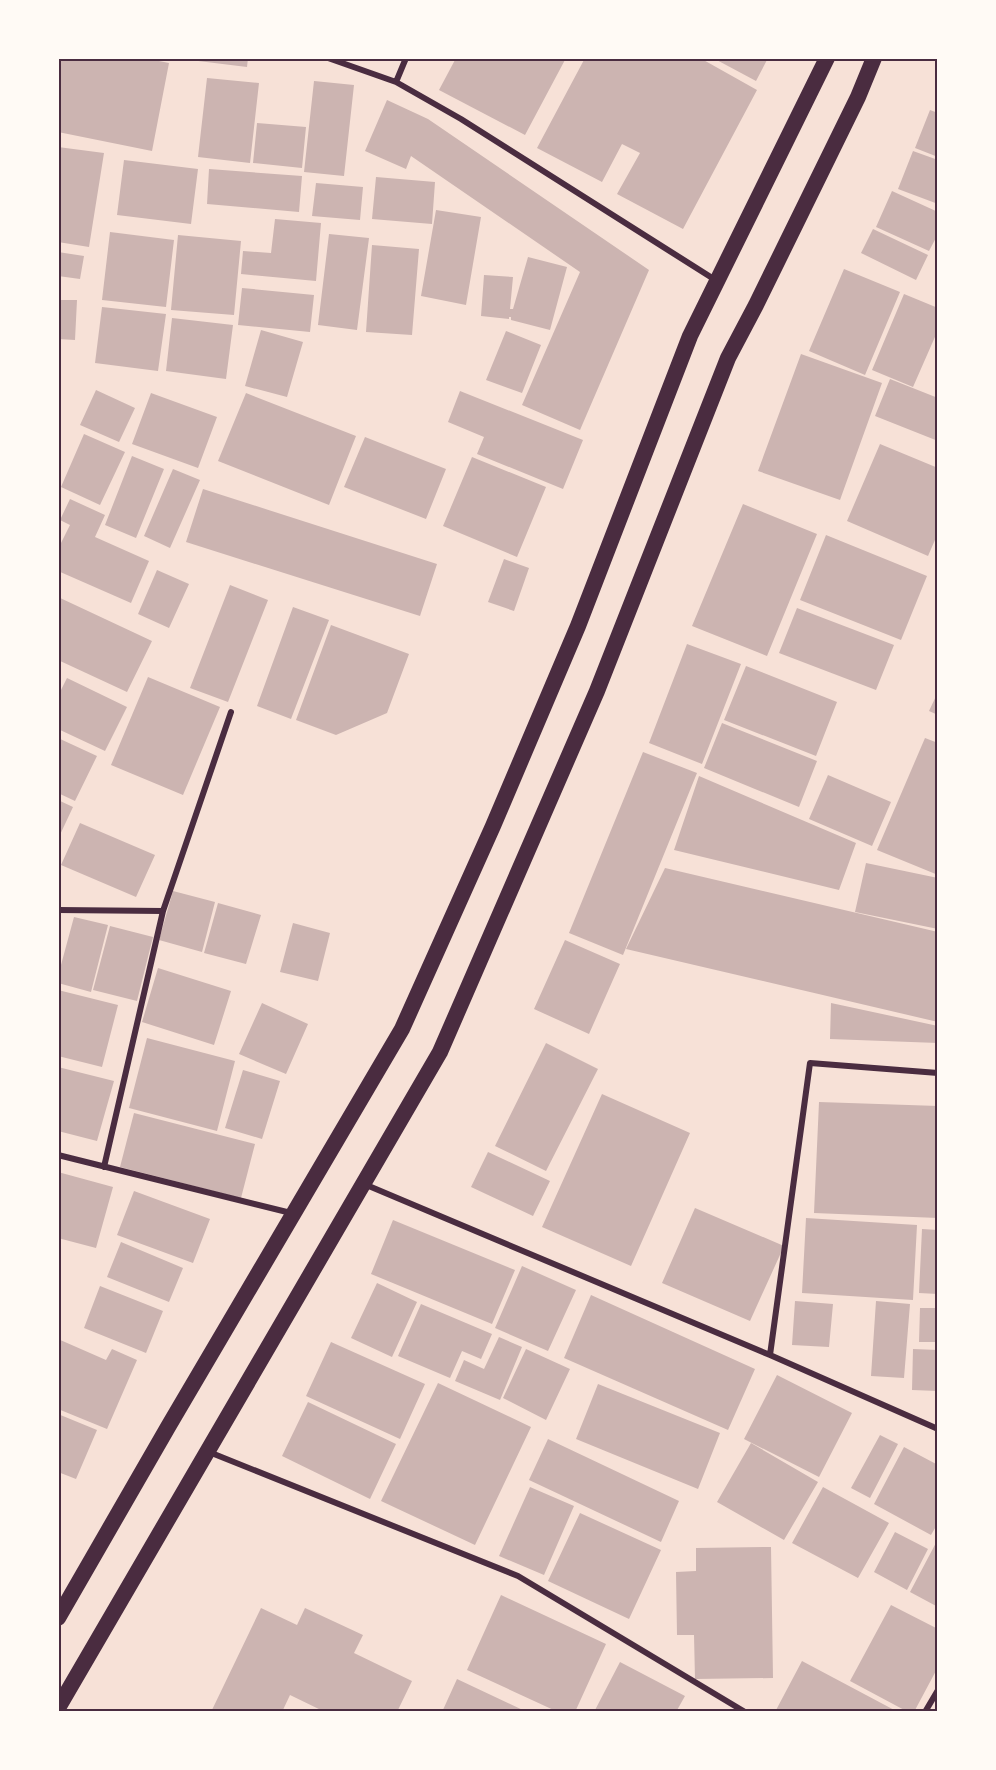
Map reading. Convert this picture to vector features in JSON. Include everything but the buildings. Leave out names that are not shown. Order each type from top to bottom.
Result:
[{"type":"highway","points":[[58,1618],[402,1029],[493,826],[573,636],[690,336],[827,58]]},
{"type":"highway","points":[[58,1708],[440,1052],[597,691],[728,358],[858,97],[874,58]]},
{"type":"street","points":[[328,58],[396,82],[461,119],[718,282]]},
{"type":"street","points":[[396,82],[406,58]]},
{"type":"street","points":[[104,1167],[163,911],[231,712]]},
{"type":"street","points":[[58,910],[163,911]]},
{"type":"street","points":[[770,1355],[810,1063],[938,1073]]},
{"type":"street","points":[[58,1155],[295,1214]]},
{"type":"street","points":[[363,1184],[770,1355],[938,1429]]},
{"type":"street","points":[[209,1452],[518,1576],[745,1712]]},
{"type":"street","points":[[924,1712],[938,1690]]}]
